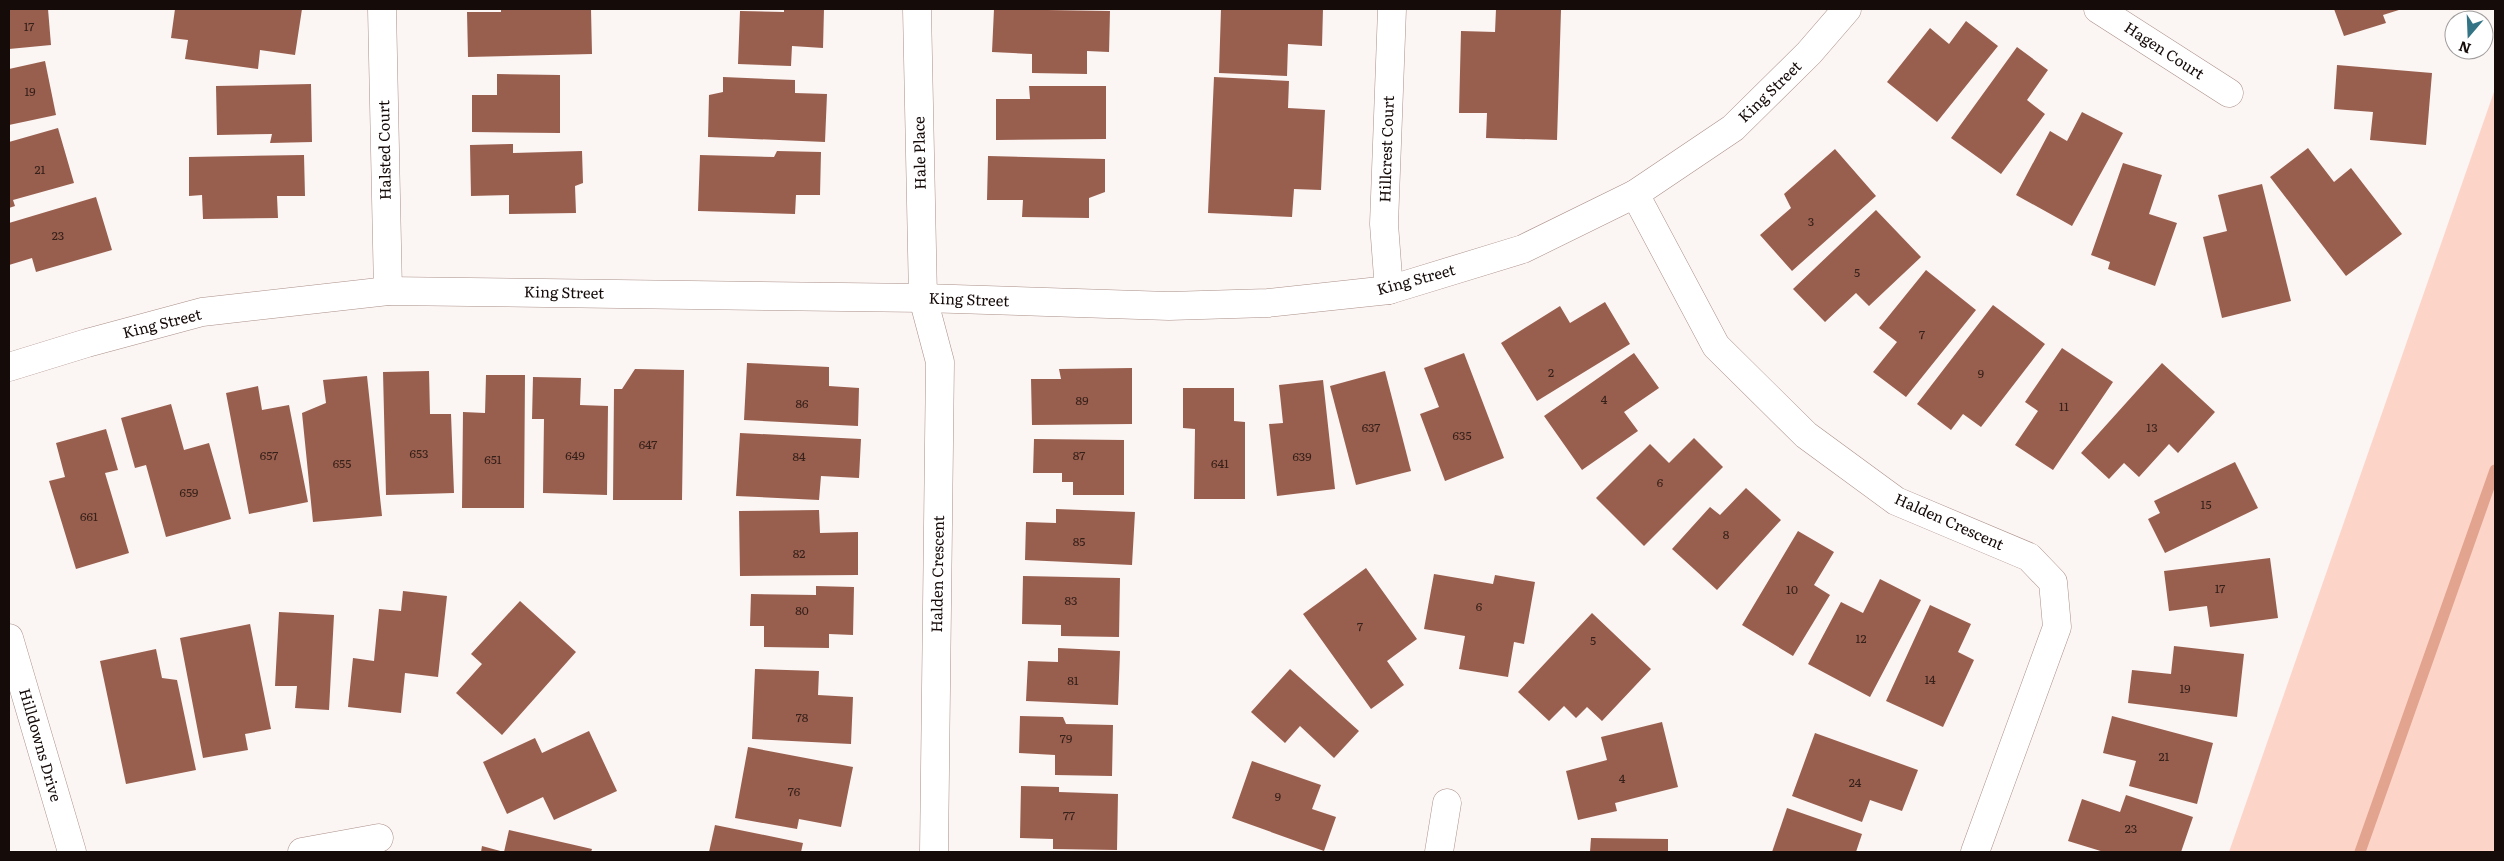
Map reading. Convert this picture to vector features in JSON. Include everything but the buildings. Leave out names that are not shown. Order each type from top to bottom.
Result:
[{"type":"street","name":"Halsted Court","points":[[382,9],[388,291]]},
{"type":"street","name":"Hale Place","points":[[917,9],[923,298]]},
{"type":"street","name":"Hillcrest Court","points":[[1389,290],[1384,224],[1392,9]]},
{"type":"street","name":"King Street","points":[[9,368],[88,343],[202,312],[388,291],[923,298],[1169,306],[1268,303],[1389,290],[1522,250],[1635,194],[1733,128],[1810,53],[1847,9]]},
{"type":"street","name":"Hagen Court","points":[[2098,9],[2229,93]]},
{"type":"street","name":"Halden Crescent","points":[[1635,194],[1716,346],[1806,435],[1896,501],[2029,557],[2053,582],[2057,627],[1975,852]]},
{"type":"street","name":"Halden Crescent","points":[[923,298],[940,362],[934,852]]},
{"type":"street","name":"Hilldowns Drive","points":[[9,638],[72,852]]},
{"type":"street","points":[[1439,852],[1447,803]]},
{"type":"street","points":[[302,852],[379,838]]},
{"type":"shaded area","points":[[2495,89],[2495,852],[2229,852]]},
{"type":"waterway","points":[[2360,852],[2495,470]]}]
